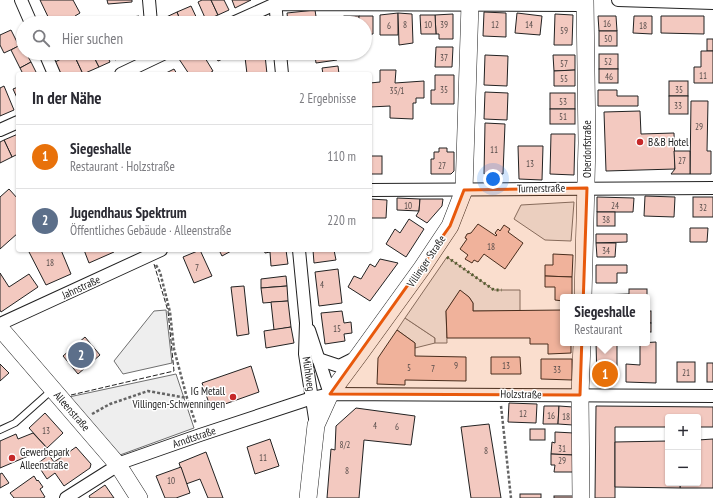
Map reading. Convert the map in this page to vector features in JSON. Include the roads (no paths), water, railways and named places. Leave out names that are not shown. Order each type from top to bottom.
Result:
[{"type":"main road","name":"Villinger Straße","points":[[308,498],[316,425],[330,394],[360,356],[450,226],[464,190],[471,2]]},
{"type":"main road","name":"Oberdorfstraße","points":[[583,294],[587,188],[585,2]]},
{"type":"main road","name":"Alleenstraße","points":[[0,328],[118,464],[139,498]]},
{"type":"main road","points":[[581,498],[580,395],[582,346]]},
{"type":"street","points":[[21,0],[28,16]]},
{"type":"street","points":[[149,0],[150,16]]},
{"type":"street","points":[[618,0],[713,3]]},
{"type":"street","points":[[275,2],[276,16]]},
{"type":"street","points":[[247,16],[275,2],[585,2]]},
{"type":"street","points":[[48,60],[53,72]]},
{"type":"street","points":[[125,72],[147,60]]},
{"type":"street","points":[[281,60],[282,72]]},
{"type":"street","points":[[0,130],[16,123]]},
{"type":"street","name":"Turnerstraße","points":[[372,190],[713,188]]},
{"type":"street","name":"Jahnstraße","points":[[0,324],[156,252]]},
{"type":"street","name":"Mühlweg","points":[[298,252],[306,323],[305,354],[316,425]]},
{"type":"street","name":"Mühlweg","points":[[306,323],[330,394]]},
{"type":"street","name":"Mühlweg","points":[[318,359],[339,366],[360,356]]},
{"type":"street","name":"Arndtstraße","points":[[66,498],[118,464],[312,398],[330,394]]},
{"type":"street","name":"Holzstraße","points":[[330,394],[713,396]]},
{"type":"lane","points":[[0,430],[15,423],[53,389]]},
{"type":"place","name":"B&B Hotel","points":[[640,142]]},
{"type":"place","name":"Jugendhaus Spektrum","points":[[81,355]]},
{"type":"place","name":"Siegeshalle","points":[[605,374]]},
{"type":"place","name":"IG Metall Villingen-Schwenningen","points":[[233,397]]},
{"type":"place","name":"Gewerbepark Alleenstraße","points":[[12,458]]}]
